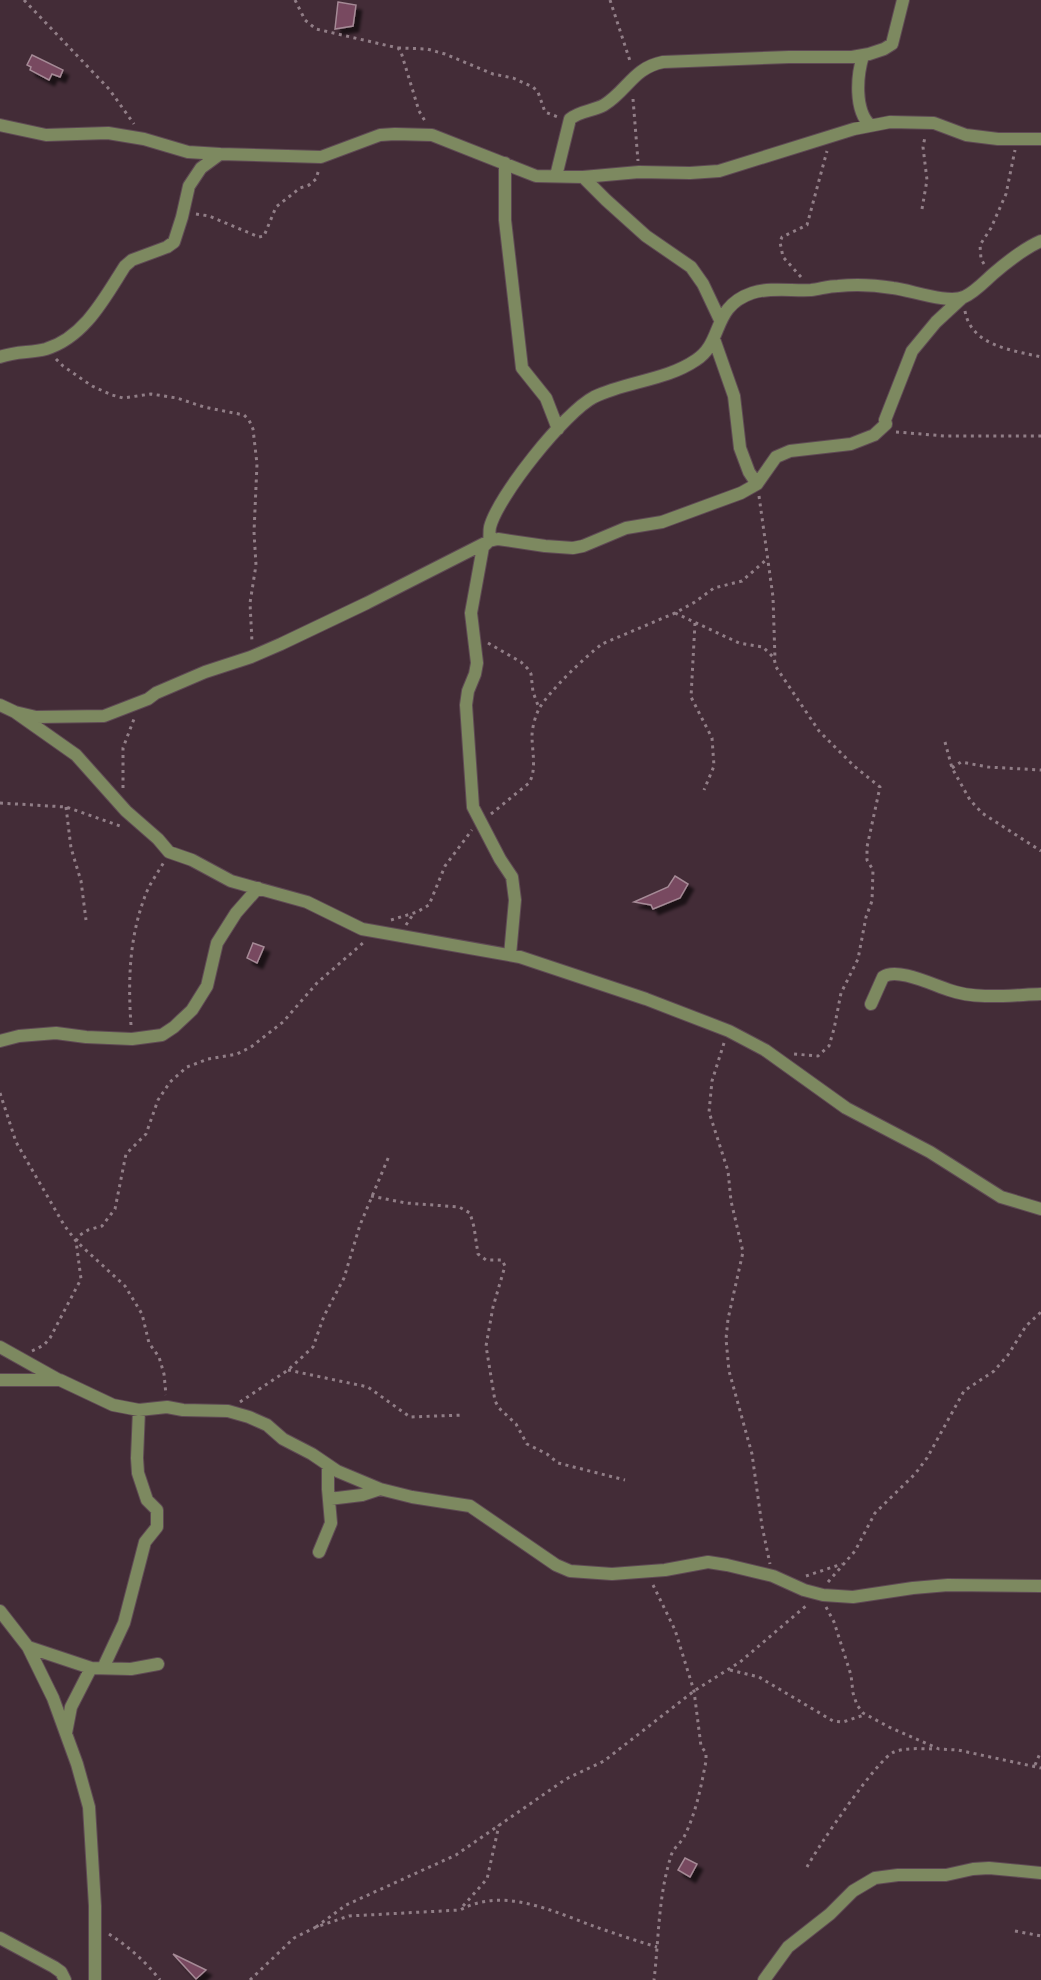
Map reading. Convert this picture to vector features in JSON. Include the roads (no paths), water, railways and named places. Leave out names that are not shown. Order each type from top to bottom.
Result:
[{"type":"street","points":[[556,176],[568,121],[573,116],[605,104],[621,93],[636,74],[651,64],[863,56],[892,44],[903,0]]},
{"type":"street","points":[[863,56],[859,69],[859,96],[864,118],[870,125]]},
{"type":"street","points":[[0,125],[46,135],[108,133],[144,139],[188,152],[321,157],[380,135],[432,135],[536,176],[583,177],[639,172],[719,171],[870,125],[890,122],[934,123],[966,135],[998,139],[1041,139]]},
{"type":"street","points":[[0,357],[9,353],[46,349],[77,331],[90,319],[125,266],[132,260],[167,247],[174,242],[189,186],[201,168],[220,154]]},
{"type":"street","points":[[505,163],[505,220],[522,368],[546,398],[558,429]]},
{"type":"street","points":[[583,177],[646,236],[691,267],[703,284],[720,320]]},
{"type":"street","points":[[6,709],[36,717],[104,716],[148,699],[156,693],[205,672],[251,657],[367,603],[489,541],[508,540],[559,547],[583,546],[630,527],[662,522],[724,500],[757,484],[780,455],[796,449],[850,444],[874,435],[886,424],[888,411],[912,351],[936,322],[963,297],[1020,252],[1041,241]]},
{"type":"street","points":[[510,955],[515,900],[512,877],[473,807],[466,705],[477,663],[471,613],[483,547],[489,541],[490,528],[507,496],[534,455],[589,400],[619,387],[681,369],[705,354],[714,339],[720,320],[729,308],[753,293],[813,290],[838,286],[873,286],[952,298],[963,297]]},
{"type":"street","points":[[714,339],[734,396],[740,448],[749,472],[757,484]]},
{"type":"street","points":[[6,709],[76,755],[126,811],[158,839],[169,852],[192,860],[231,881],[307,902],[374,933],[520,957],[646,999],[729,1031],[765,1050],[846,1108],[930,1152],[1001,1197],[1041,1209]]},
{"type":"street","points":[[0,1041],[18,1036],[56,1033],[86,1037],[132,1038],[162,1035],[192,1010],[207,986],[217,943],[236,913],[258,888]]},
{"type":"street","points":[[871,1004],[883,977],[886,974],[896,973],[952,992],[968,995],[1041,994]]},
{"type":"street","points":[[0,1347],[60,1380],[113,1405],[139,1410],[167,1407],[183,1410],[228,1411],[249,1417],[267,1425],[283,1439],[337,1471],[380,1489],[412,1497],[470,1506],[570,1571],[612,1574],[708,1562],[727,1564],[821,1595],[853,1597],[948,1585],[1041,1586]]},
{"type":"street","points":[[0,1380],[60,1380]]},
{"type":"street","points":[[66,1733],[71,1707],[124,1623],[145,1542],[157,1525],[157,1510],[147,1500],[138,1473],[139,1410]]},
{"type":"street","points":[[319,1552],[331,1523],[328,1466]]},
{"type":"street","points":[[329,1499],[362,1495],[380,1489]]},
{"type":"street","points":[[0,1611],[28,1647],[53,1698],[89,1807],[95,1906],[95,1980]]},
{"type":"street","points":[[0,1622],[14,1630]]},
{"type":"street","points":[[28,1647],[97,1668],[131,1669],[158,1664]]},
{"type":"street","points":[[764,1980],[788,1947],[830,1914],[853,1891],[875,1878],[898,1875],[946,1875],[989,1868],[1041,1873]]},
{"type":"street","points":[[0,1938],[54,1967],[61,1972],[65,1980]]}]
